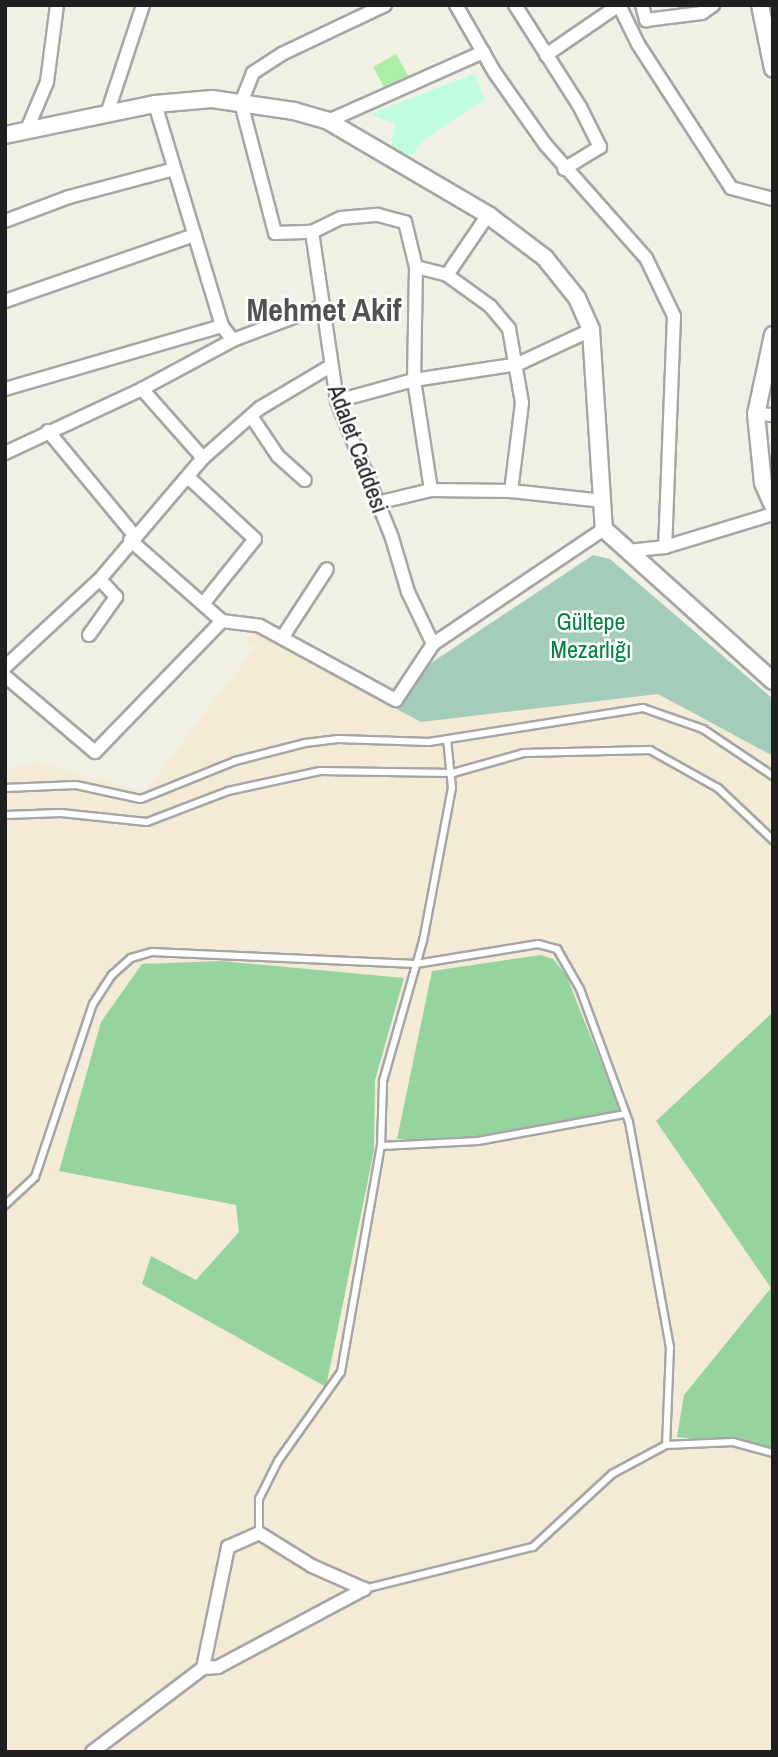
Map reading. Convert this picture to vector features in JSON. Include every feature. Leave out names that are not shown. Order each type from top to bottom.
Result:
[{"type":"street","points":[[28,127],[47,82],[57,5]]},
{"type":"street","points":[[108,111],[143,5]]},
{"type":"street","points":[[385,5],[282,54],[253,73],[241,103],[275,233],[312,232],[341,218],[378,215],[405,222],[416,267],[414,380],[431,490]]},
{"type":"street","points":[[456,5],[483,52],[564,169],[646,258],[674,316],[665,547]]},
{"type":"street","points":[[515,5],[600,147],[564,169]]},
{"type":"street","points":[[546,55],[619,5],[639,44],[731,188],[773,198]]},
{"type":"street","points":[[642,5],[646,20],[705,8]]},
{"type":"street","points":[[760,5],[773,69]]},
{"type":"street","points":[[328,121],[483,52]]},
{"type":"street","points":[[5,135],[28,127],[155,104],[212,99],[241,103],[328,121],[488,215],[545,258],[576,298],[591,330],[604,529],[773,681]]},
{"type":"street","points":[[155,104],[222,326],[233,340]]},
{"type":"street","points":[[5,221],[69,197],[174,169]]},
{"type":"street","points":[[447,275],[488,215]]},
{"type":"street","name":"Adalet Caddesi","points":[[312,232],[323,306],[328,367],[337,401],[377,503],[408,593],[433,644]]},
{"type":"street","points":[[5,301],[195,235]]},
{"type":"street","points":[[416,267],[447,275],[490,306],[509,329],[518,364],[522,403],[511,491]]},
{"type":"street","points":[[5,453],[142,389],[233,340],[323,306]]},
{"type":"street","points":[[5,389],[222,326]]},
{"type":"street","points":[[337,401],[414,380],[518,364],[591,330]]},
{"type":"street","points":[[773,335],[764,414],[768,483],[773,505]]},
{"type":"street","points":[[5,667],[100,579],[132,538],[203,458],[251,415],[328,367]]},
{"type":"street","points":[[142,389],[203,458]]},
{"type":"street","points":[[251,415],[278,456],[305,480]]},
{"type":"street","points":[[48,431],[132,538],[222,621],[261,626],[396,700],[433,644],[604,529]]},
{"type":"street","points":[[188,477],[255,539],[203,604]]},
{"type":"street","points":[[377,503],[431,490],[511,491],[603,501]]},
{"type":"street","points":[[628,551],[665,547],[773,514]]},
{"type":"street","points":[[282,638],[327,569]]},
{"type":"street","points":[[89,635],[116,597],[100,579]]},
{"type":"street","points":[[5,676],[95,752],[222,621]]},
{"type":"street","points":[[202,1668],[228,1547],[259,1533],[312,1566],[364,1589]]},
{"type":"street","points":[[92,1752],[202,1668],[218,1667],[364,1589]]},
{"type":"lane","points":[[5,788],[76,785],[141,799],[158,796],[235,761],[305,743],[447,739],[643,708],[703,729],[773,776]]},
{"type":"lane","points":[[259,1533],[259,1499],[278,1461],[341,1372],[381,1146],[383,1081],[416,964],[453,773],[447,739]]},
{"type":"lane","points":[[5,815],[61,813],[147,821],[228,791],[320,771],[453,773],[524,753],[650,750],[718,788],[773,840]]},
{"type":"lane","points":[[5,1205],[35,1177],[93,1004],[112,975],[131,958],[152,952],[416,964],[538,944],[557,949],[580,989],[625,1114],[670,1347],[666,1445]]},
{"type":"lane","points":[[381,1146],[478,1141],[625,1114]]},
{"type":"lane","points":[[364,1589],[533,1547],[612,1474],[666,1445],[733,1443],[773,1453]]},
{"type":"shaded area","points":[[255,629],[421,722],[658,694],[773,756],[773,1752],[5,1752],[5,771],[35,762],[145,792],[255,647],[245,643]]},
{"type":"green space","points":[[396,54],[410,79],[386,91],[373,67]]},
{"type":"green space","points":[[474,74],[485,99],[424,140],[408,159],[390,150],[395,124],[370,114]]},
{"type":"green space","name":"Gültepe Mezarlığı","points":[[593,555],[610,559],[773,699],[773,756],[658,694],[421,722],[393,707],[428,665]]},
{"type":"green space","points":[[541,955],[553,959],[566,975],[620,1110],[473,1139],[397,1139],[432,971]]},
{"type":"green space","points":[[221,961],[404,978],[375,1080],[374,1150],[326,1387],[142,1284],[151,1256],[196,1280],[239,1232],[236,1205],[59,1171],[101,1022],[142,964]]},
{"type":"green space","points":[[773,1012],[773,1450],[677,1437],[684,1395],[771,1288],[656,1121]]},
{"type":"district","name":"Mehmet Akif","points":[[324,310]]}]
